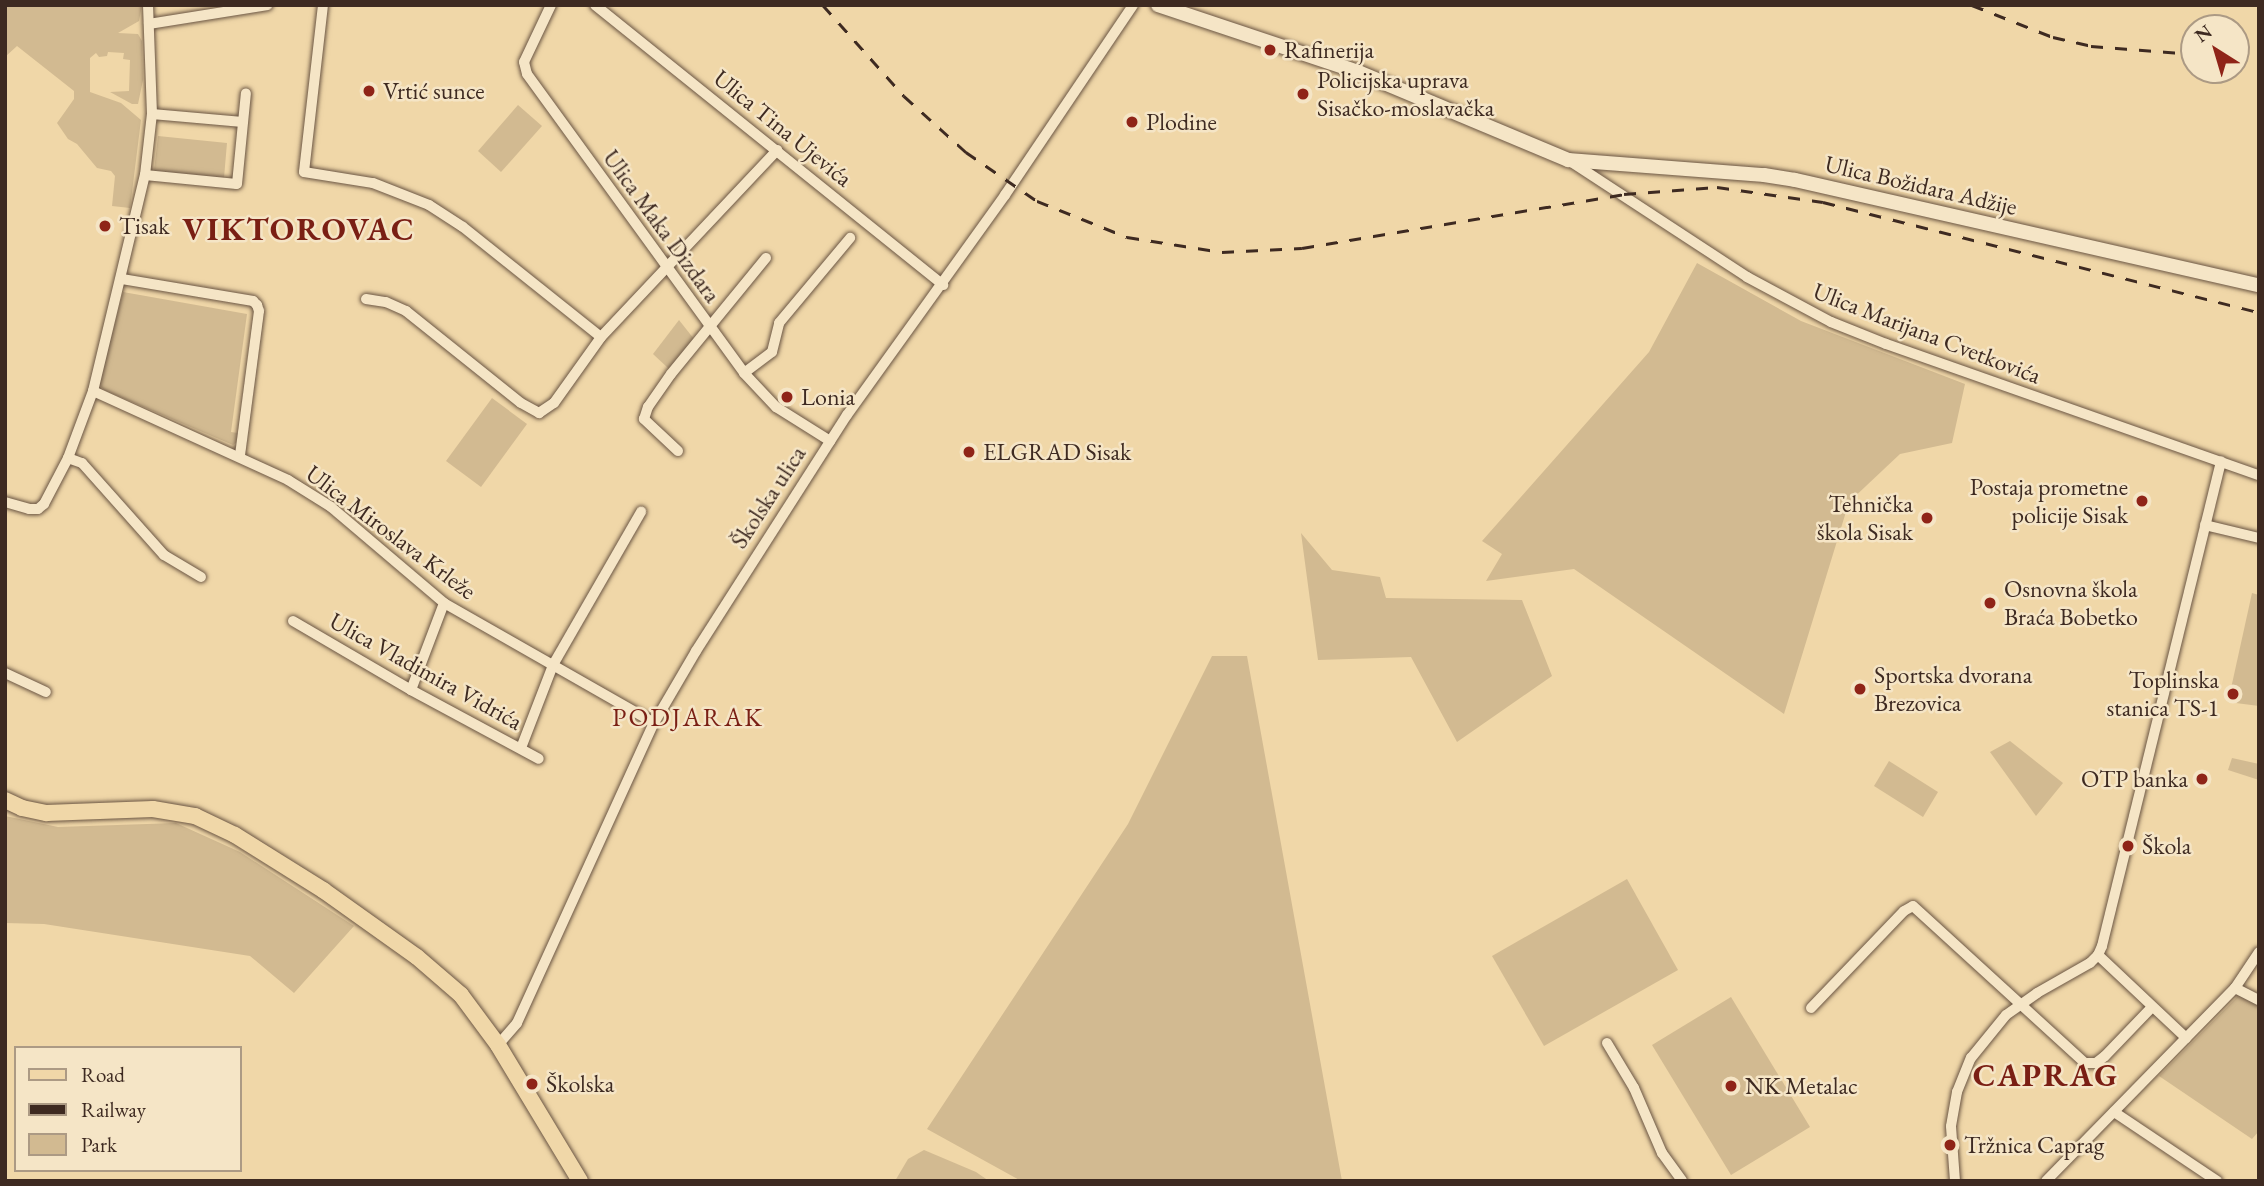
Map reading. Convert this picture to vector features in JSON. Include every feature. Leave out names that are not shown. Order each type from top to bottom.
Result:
[{"type":"main road","name":"Ulica Božidara Adžije","points":[[1158,5],[1358,72],[1568,160],[1751,173],[1796,180],[2259,285]]},
{"type":"main road","points":[[5,800],[22,808],[46,813],[163,810],[195,816],[220,827],[323,890],[426,964],[461,995],[498,1045],[580,1181]]},
{"type":"street","points":[[5,502],[38,509],[44,504],[68,458],[93,391],[145,175],[152,114],[148,5]]},
{"type":"street","points":[[149,24],[267,5]]},
{"type":"street","points":[[323,5],[304,172],[373,183],[429,205],[463,227],[601,337]]},
{"type":"street","name":"Ulica Maka Dizdara","points":[[551,5],[524,69],[744,373],[776,407],[830,441]]},
{"type":"street","name":"Ulica Tina Ujevića","points":[[595,5],[943,285]]},
{"type":"street","name":"Školska ulica","points":[[498,1045],[517,1023],[654,723],[721,610],[881,365],[943,285],[1133,5]]},
{"type":"street","points":[[145,175],[237,184],[246,93]]},
{"type":"street","points":[[152,114],[243,122]]},
{"type":"street","points":[[366,299],[386,302],[407,312],[521,403],[539,413],[554,403],[601,337],[777,150]]},
{"type":"street","name":"Ulica Marijana Cvetkovića","points":[[1568,160],[1599,177],[1747,277],[1831,322],[1886,344],[2259,475]]},
{"type":"street","points":[[744,373],[772,352],[779,323],[850,238]]},
{"type":"street","points":[[678,452],[644,419],[671,373],[766,258]]},
{"type":"street","points":[[122,279],[253,301],[257,305],[259,312],[240,456]]},
{"type":"street","name":"Ulica Miroslava Krleže","points":[[93,391],[240,456],[331,507],[444,603],[654,723]]},
{"type":"street","points":[[68,458],[82,463],[164,555],[201,577]]},
{"type":"street","points":[[1955,1181],[1951,1126],[1962,1076],[1980,1044],[2022,1003],[2098,955],[2135,819],[2221,461]]},
{"type":"street","points":[[521,748],[554,665],[641,512]]},
{"type":"street","points":[[2205,525],[2259,538]]},
{"type":"street","points":[[411,690],[444,603]]},
{"type":"street","name":"Ulica Vladimira Vidrića","points":[[293,621],[411,690],[539,759]]},
{"type":"street","points":[[5,673],[46,692]]},
{"type":"street","points":[[1811,1008],[1904,911],[1913,906],[2088,1064],[2105,1056],[2152,1007]]},
{"type":"street","points":[[2046,1181],[2235,988],[2259,952]]},
{"type":"street","points":[[2098,955],[2186,1038]]},
{"type":"street","points":[[2235,988],[2259,1000]]},
{"type":"street","points":[[1607,1043],[1634,1088],[1662,1153],[1682,1181]]},
{"type":"street","points":[[2114,1112],[2217,1181]]},
{"type":"green space","points":[[5,5],[142,5],[139,21],[118,33],[138,34],[142,41],[143,80],[138,104],[132,104],[110,92],[129,91],[130,60],[123,59],[124,53],[108,52],[107,56],[99,57],[96,53],[90,58],[90,92],[121,103],[141,120],[130,208],[112,206],[115,176],[111,171],[97,168],[77,144],[68,139],[57,123],[74,99],[74,91],[17,46],[5,57]]},
{"type":"green space","points":[[518,105],[542,126],[501,172],[478,151]]},
{"type":"green space","points":[[158,136],[227,143],[224,178],[154,171]]},
{"type":"green space","points":[[1697,263],[1801,321],[1965,384],[1952,443],[1900,454],[1849,502],[1784,714],[1574,569],[1486,581],[1502,554],[1482,541],[1649,352]]},
{"type":"green space","points":[[123,292],[247,314],[231,432],[238,433],[237,442],[233,445],[104,390],[99,384]]},
{"type":"green space","points":[[679,320],[694,339],[669,369],[653,354]]},
{"type":"green space","points":[[492,398],[527,424],[481,487],[446,461]]},
{"type":"green space","points":[[1301,533],[1332,570],[1380,577],[1386,598],[1522,600],[1552,676],[1457,742],[1411,657],[1318,660]]},
{"type":"green space","points":[[2252,593],[2259,595],[2259,706],[2228,702]]},
{"type":"green space","points":[[1212,656],[1247,656],[1342,1181],[1021,1181],[927,1129],[1128,824]]},
{"type":"green space","points":[[2010,741],[2063,783],[2036,816],[1990,752]]},
{"type":"green space","points":[[2232,758],[2259,764],[2259,780],[2228,770]]},
{"type":"green space","points":[[1889,761],[1938,792],[1923,817],[1874,786]]},
{"type":"green space","points":[[5,816],[58,827],[176,823],[240,852],[354,926],[294,993],[250,956],[44,924],[5,923]]},
{"type":"green space","points":[[1627,879],[1678,970],[1544,1046],[1492,956]]},
{"type":"green space","points":[[2239,995],[2259,1006],[2259,1131],[2252,1139],[2159,1076]]},
{"type":"green space","name":"NK Metalac","points":[[1731,997],[1810,1127],[1731,1175],[1652,1045]]},
{"type":"green space","points":[[924,1150],[976,1172],[989,1181],[895,1181],[908,1159]]},
{"type":"railway","points":[[823,5],[904,96],[966,152],[1037,201],[1127,237],[1222,252],[1302,248],[1624,194],[1717,187],[1823,202],[2259,312]]},
{"type":"railway","points":[[1972,5],[2053,37],[2091,46],[2180,53]]},
{"type":"railway","points":[[2250,56],[2259,56]]},
{"type":"place","name":"Rafinerija","points":[[1270,50]]},
{"type":"place","name":"Vrtić sunce","points":[[369,91]]},
{"type":"place","name":"Policijska uprava Sisačko-moslavačka","points":[[1303,94]]},
{"type":"place","name":"Plodine","points":[[1132,122]]},
{"type":"place","name":"Tisak","points":[[105,226]]},
{"type":"place","name":"Lonia","points":[[787,397]]},
{"type":"place","name":"ELGRAD Sisak","points":[[969,452]]},
{"type":"place","name":"Postaja prometne policije Sisak","points":[[2142,501]]},
{"type":"place","name":"Tehnička škola Sisak","points":[[1927,518]]},
{"type":"place","name":"Osnovna škola Braća Bobetko","points":[[1990,603]]},
{"type":"place","name":"Sportska dvorana Brezovica","points":[[1860,689]]},
{"type":"place","name":"Toplinska stanica TS-1","points":[[2233,694]]},
{"type":"place","name":"OTP banka","points":[[2202,779]]},
{"type":"place","name":"Škola","points":[[2128,846]]},
{"type":"place","name":"Školska","points":[[532,1084]]},
{"type":"place","name":"NK Metalac","points":[[1731,1086]]},
{"type":"place","name":"Tržnica Caprag","points":[[1950,1145]]},
{"type":"district","name":"VIKTOROVAC","points":[[299,229]]},
{"type":"district","name":"PODJARAK","points":[[688,718]]},
{"type":"district","name":"CAPRAG","points":[[2046,1075]]}]
